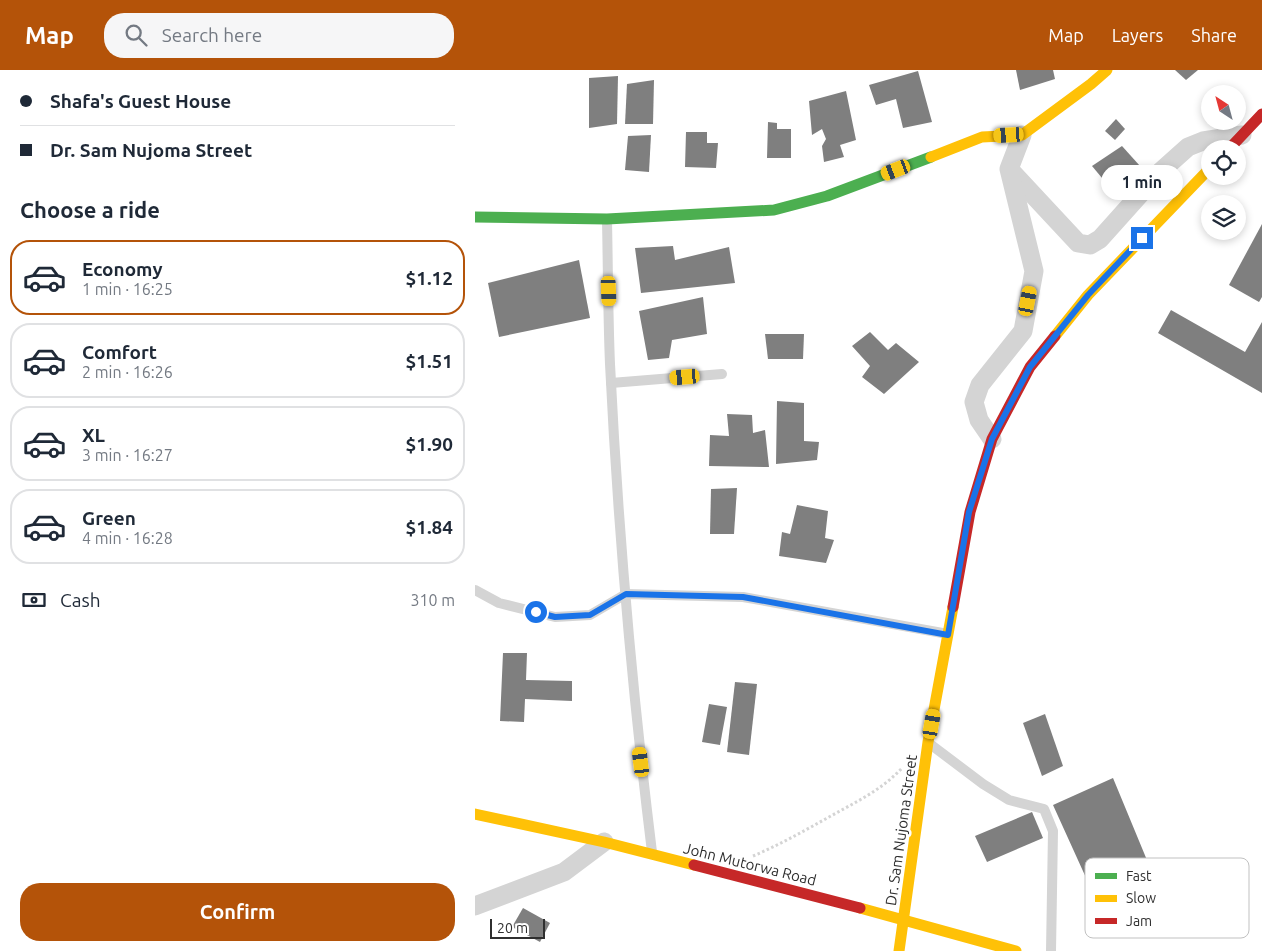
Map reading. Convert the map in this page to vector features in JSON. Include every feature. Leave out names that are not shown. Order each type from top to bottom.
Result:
[{"type":"street","points":[[992,439],[979,420],[974,402],[979,385],[1023,331],[1034,271],[1009,169],[1022,135],[1107,70]]},
{"type":"street","points":[[1237,140],[1262,115]]},
{"type":"street","points":[[1009,169],[1078,243],[1090,245],[1100,239],[1160,172],[1188,147],[1203,141],[1242,134]]},
{"type":"street","points":[[475,218],[607,220],[774,210],[827,196],[982,137],[1022,135]]},
{"type":"street","name":"Dr. Sam Nujoma Street","points":[[899,951],[928,742],[969,512],[992,439],[1030,367],[1053,338],[1088,295],[1201,177]]},
{"type":"street","name":"John Mutorwa Road","points":[[475,814],[604,842],[821,897],[1016,951]]},
{"type":"street","points":[[475,906],[565,872],[604,842]]},
{"type":"lane","points":[[607,220],[611,383],[639,744],[652,855]]},
{"type":"lane","points":[[611,383],[721,374]]},
{"type":"lane","points":[[475,590],[499,603],[555,617],[590,615],[626,594],[743,597],[948,635]]},
{"type":"lane","points":[[928,742],[983,784],[1009,800],[1044,809],[1053,831],[1051,951]]},
{"type":"path","points":[[752,857],[777,846],[868,796],[891,780],[903,767]]},
{"type":"building","points":[[1016,70],[1053,70],[1055,79],[1020,90]]},
{"type":"building","points":[[1175,70],[1198,70],[1186,80]]},
{"type":"building","points":[[918,71],[932,122],[903,128],[896,99],[876,105],[869,85]]},
{"type":"building","points":[[618,76],[617,124],[589,128],[589,78]]},
{"type":"building","points":[[654,80],[653,124],[625,124],[627,84]]},
{"type":"building","points":[[846,91],[856,140],[840,145],[844,157],[824,162],[822,146],[826,139],[822,129],[812,135],[809,101]]},
{"type":"building","points":[[1116,119],[1125,129],[1115,140],[1105,131]]},
{"type":"building","points":[[768,122],[777,123],[777,129],[791,129],[791,158],[767,158]]},
{"type":"building","points":[[686,132],[707,132],[707,143],[718,143],[716,168],[685,167]]},
{"type":"building","points":[[651,135],[649,172],[625,170],[628,136]]},
{"type":"building","points":[[1122,146],[1140,166],[1112,190],[1092,166]]},
{"type":"building","points":[[1262,224],[1262,297],[1259,302],[1229,285]]},
{"type":"building","points":[[673,246],[675,260],[729,247],[735,283],[641,293],[635,248]]},
{"type":"building","points":[[579,260],[590,318],[499,337],[488,283]]},
{"type":"building","points":[[703,297],[707,334],[672,340],[669,358],[648,360],[639,311]]},
{"type":"building","points":[[1171,310],[1245,352],[1262,322],[1262,393],[1158,333]]},
{"type":"building","points":[[870,332],[888,350],[896,343],[919,362],[884,394],[862,377],[870,366],[852,346]]},
{"type":"building","points":[[765,334],[804,334],[803,359],[768,359]]},
{"type":"building","points":[[777,401],[804,403],[804,441],[819,442],[817,460],[776,464]]},
{"type":"building","points":[[727,414],[752,415],[753,433],[765,430],[769,467],[709,466],[710,435],[729,436]]},
{"type":"building","points":[[737,488],[734,534],[710,534],[711,489]]},
{"type":"building","points":[[797,505],[828,511],[825,538],[834,540],[826,563],[779,556],[782,532],[790,534]]},
{"type":"building","points":[[503,653],[527,653],[526,680],[572,681],[572,701],[525,699],[524,722],[500,721]]},
{"type":"building","points":[[735,682],[757,684],[749,755],[727,752]]},
{"type":"building","points":[[709,704],[727,707],[720,745],[702,742]]},
{"type":"building","points":[[1045,714],[1063,766],[1042,776],[1023,723]]},
{"type":"building","points":[[1113,778],[1146,858],[1085,858],[1085,876],[1053,805]]},
{"type":"building","points":[[1032,812],[1043,838],[987,862],[975,836]]},
{"type":"building","points":[[523,908],[550,923],[540,942],[512,927]]},
{"type":"traffic: fast","points":[[475,217],[607,219],[774,210],[827,196],[931,157]]},
{"type":"traffic: slow","points":[[931,157],[982,137],[1022,135],[1107,70]]},
{"type":"traffic: slow","points":[[1055,336],[1088,295],[1201,177]]},
{"type":"traffic: slow","points":[[899,951],[928,742],[953,607]]},
{"type":"traffic: slow","points":[[475,814],[604,842],[694,865]]},
{"type":"traffic: slow","points":[[860,908],[1016,951]]},
{"type":"traffic: jam","points":[[1237,140],[1262,114]]},
{"type":"traffic: jam","points":[[953,607],[970,512],[992,439],[1030,367],[1055,336]]},
{"type":"traffic: jam","points":[[694,865],[860,908]]},
{"type":"route","points":[[536,612],[555,617],[590,615],[626,594],[743,597],[948,635],[969,512],[992,439],[1030,367],[1088,295],[1142,238]]}]
